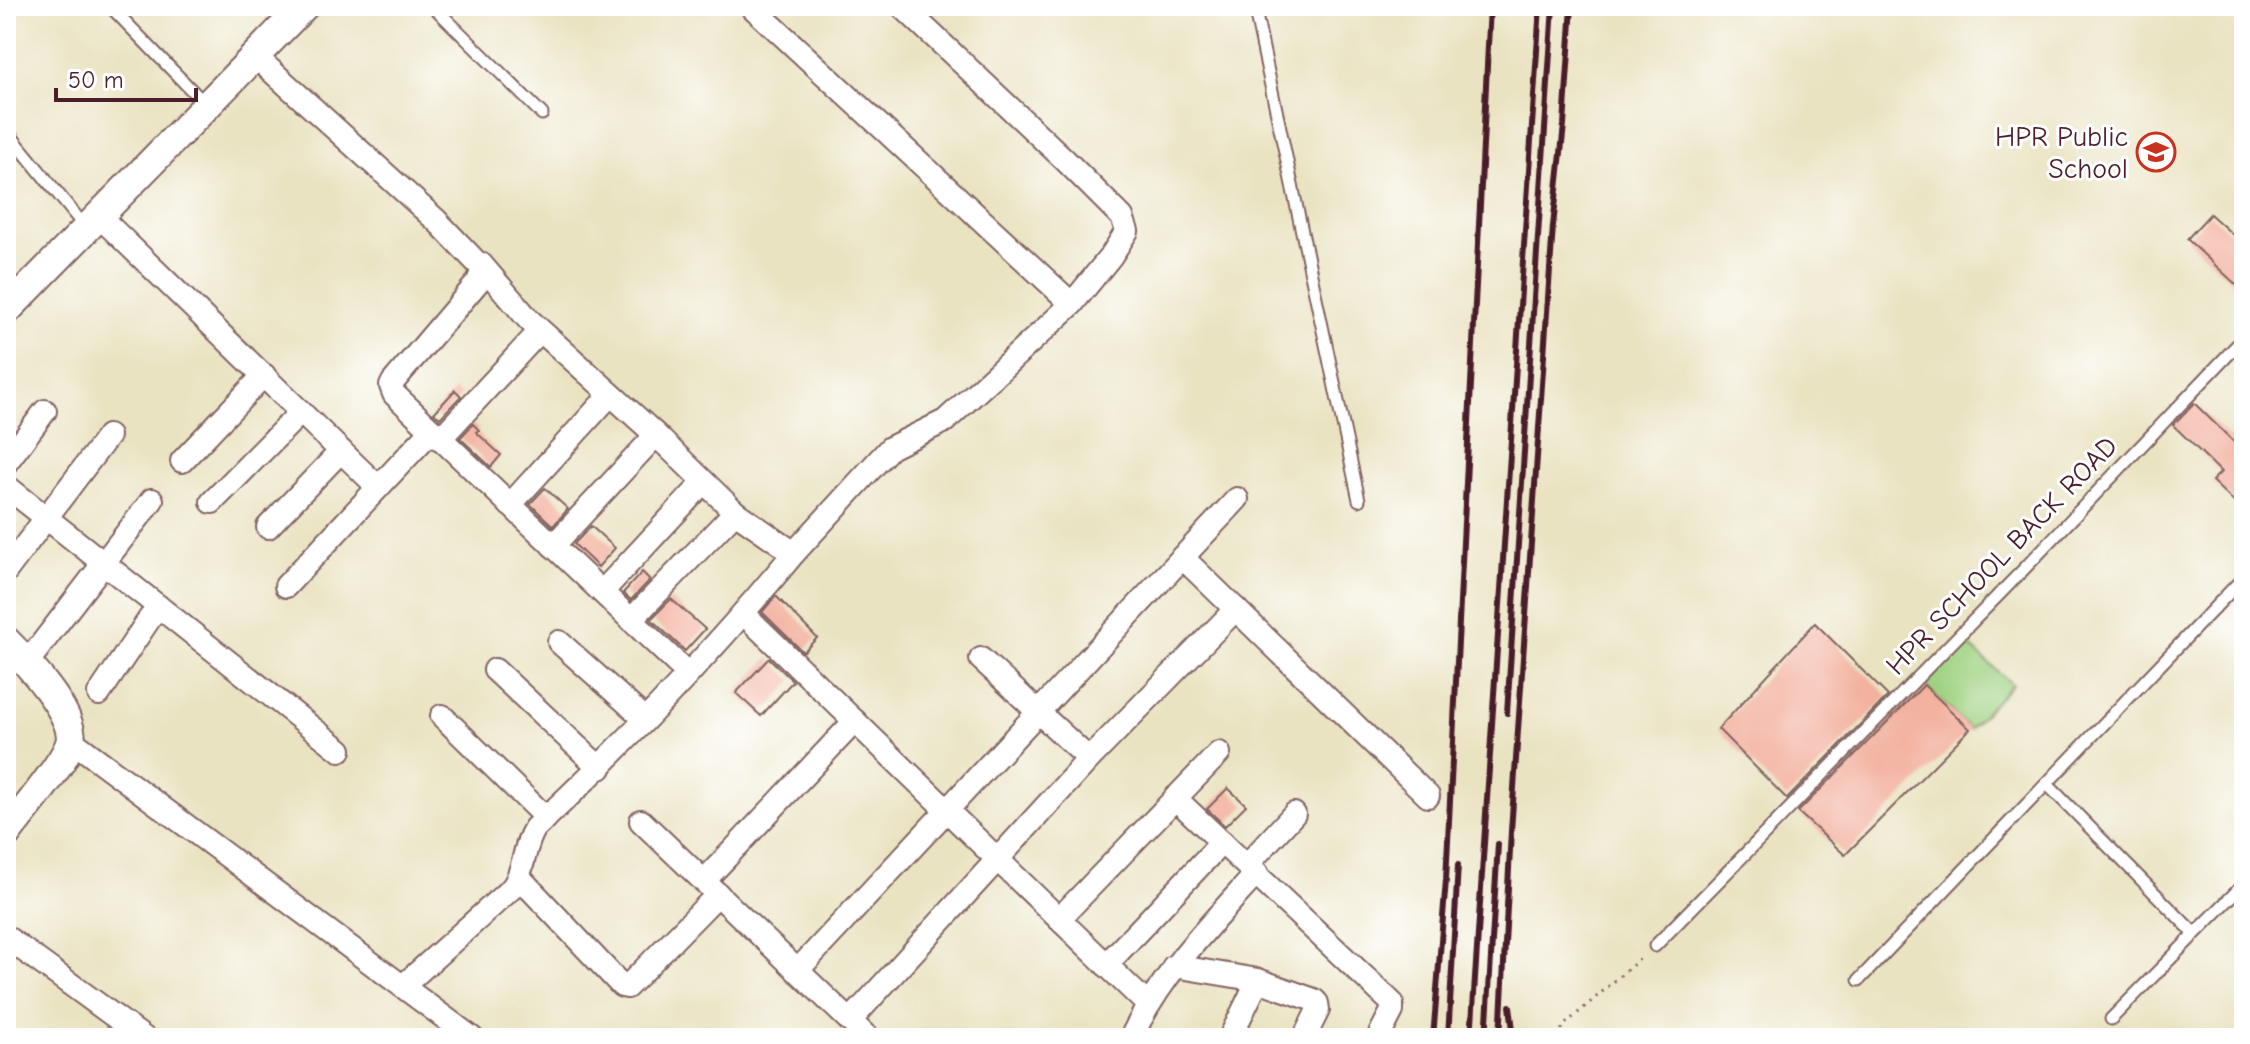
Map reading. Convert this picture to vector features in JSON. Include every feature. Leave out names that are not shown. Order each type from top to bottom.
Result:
[{"type":"street","points":[[6,311],[304,6]]},
{"type":"street","points":[[403,986],[513,887],[532,833],[600,768],[744,614],[794,553],[890,448],[945,421],[1072,304],[1121,243],[1127,231],[1126,222],[902,6]]},
{"type":"street","points":[[756,8],[1072,304]]},
{"type":"street","points":[[255,56],[437,221],[481,264],[540,331],[656,435],[735,512],[794,553]]},
{"type":"street","points":[[92,221],[264,375],[378,487]]},
{"type":"street","points":[[481,264],[482,275],[478,282],[391,386],[394,394],[687,673]]},
{"type":"street","points":[[286,586],[378,487],[540,331]]},
{"type":"street","points":[[182,461],[264,375]]},
{"type":"street","points":[[510,505],[610,395]]},
{"type":"street","points":[[6,463],[45,411]]},
{"type":"street","points":[[212,502],[301,412]]},
{"type":"street","points":[[553,546],[656,435]]},
{"type":"street","points":[[6,571],[108,436]]},
{"type":"street","points":[[268,527],[341,451]]},
{"type":"street","points":[[602,592],[704,482]]},
{"type":"street","points":[[6,486],[340,750]]},
{"type":"street","points":[[797,971],[1237,499]]},
{"type":"street","points":[[27,663],[152,500]]},
{"type":"street","points":[[631,620],[735,512]]},
{"type":"street","points":[[1182,557],[1428,796]]},
{"type":"street","points":[[99,694],[158,606]]},
{"type":"street","points":[[850,1021],[996,858],[1236,609]]},
{"type":"street","points":[[744,614],[1148,1005]]},
{"type":"street","points":[[6,641],[55,699],[70,729],[71,740],[64,756],[6,834]]},
{"type":"street","points":[[559,642],[645,719]]},
{"type":"street","points":[[981,659],[1089,759]]},
{"type":"street","points":[[495,670],[600,768]]},
{"type":"street","points":[[442,716],[546,818]]},
{"type":"street","points":[[519,877],[622,986],[627,987],[855,721]]},
{"type":"street","points":[[71,740],[472,1038]]},
{"type":"street","points":[[1059,919],[1219,753]]},
{"type":"street","points":[[1175,798],[1392,1003],[1392,1011],[1378,1038]]},
{"type":"street","points":[[1139,1035],[1148,1005],[1174,966],[1294,814]]},
{"type":"street","points":[[641,821],[868,1038]]},
{"type":"street","points":[[1106,965],[1222,842]]},
{"type":"street","points":[[6,937],[144,1038]]},
{"type":"street","points":[[1174,966],[1258,980],[1317,1003],[1318,1010],[1304,1038]]},
{"type":"street","points":[[1230,1038],[1258,980]]},
{"type":"lane","points":[[110,6],[206,105]]},
{"type":"lane","points":[[433,6],[542,114]]},
{"type":"lane","points":[[1254,6],[1359,500]]},
{"type":"lane","points":[[6,130],[92,221]]},
{"type":"lane","name":"HPR SCHOOL BACK ROAD","points":[[1655,946],[2024,569],[2244,338]]},
{"type":"lane","points":[[1859,980],[2244,577]]},
{"type":"lane","points":[[2047,784],[2194,933]]},
{"type":"lane","points":[[2111,1019],[2244,884]]},
{"type":"path","points":[[1562,1038],[1562,1027],[1655,946]]},
{"type":"green space","points":[[1966,643],[2012,684],[1970,729],[1924,685]]},
{"type":"building","points":[[2210,214],[2244,245],[2244,292],[2187,239]]},
{"type":"building","points":[[455,390],[461,396],[440,418],[434,413]]},
{"type":"building","points":[[2194,403],[2244,452],[2244,512],[2212,481],[2221,472],[2173,425]]},
{"type":"building","points":[[473,424],[479,430],[476,432],[501,455],[491,467],[460,438]]},
{"type":"building","points":[[545,488],[568,509],[553,526],[530,504]]},
{"type":"building","points":[[591,526],[615,548],[598,567],[574,544]]},
{"type":"building","points":[[642,572],[650,580],[631,600],[623,593]]},
{"type":"building","points":[[776,596],[817,638],[803,652],[762,612]]},
{"type":"building","points":[[671,599],[705,629],[685,651],[651,619]]},
{"type":"building","points":[[1815,623],[1888,696],[1787,799],[1718,729]]},
{"type":"building","points":[[769,658],[793,681],[761,716],[736,693]]},
{"type":"building","points":[[1924,685],[1970,729],[1845,855],[1798,812]]},
{"type":"building","points":[[1228,788],[1246,805],[1225,826],[1207,809]]},
{"type":"railway","points":[[1433,1038],[1446,880],[1490,6]]},
{"type":"railway","points":[[1471,1038],[1540,6]]},
{"type":"railway","points":[[1507,713],[1553,6]]},
{"type":"railway","points":[[1500,1038],[1511,831],[1553,226],[1572,6]]},
{"type":"railway","points":[[1486,1038],[1498,844]]},
{"type":"railway","points":[[1448,1038],[1458,865]]},
{"type":"railway","points":[[1510,1006],[1514,1038]]},
{"type":"place","name":"HPR Public School","points":[[2156,152]]}]
